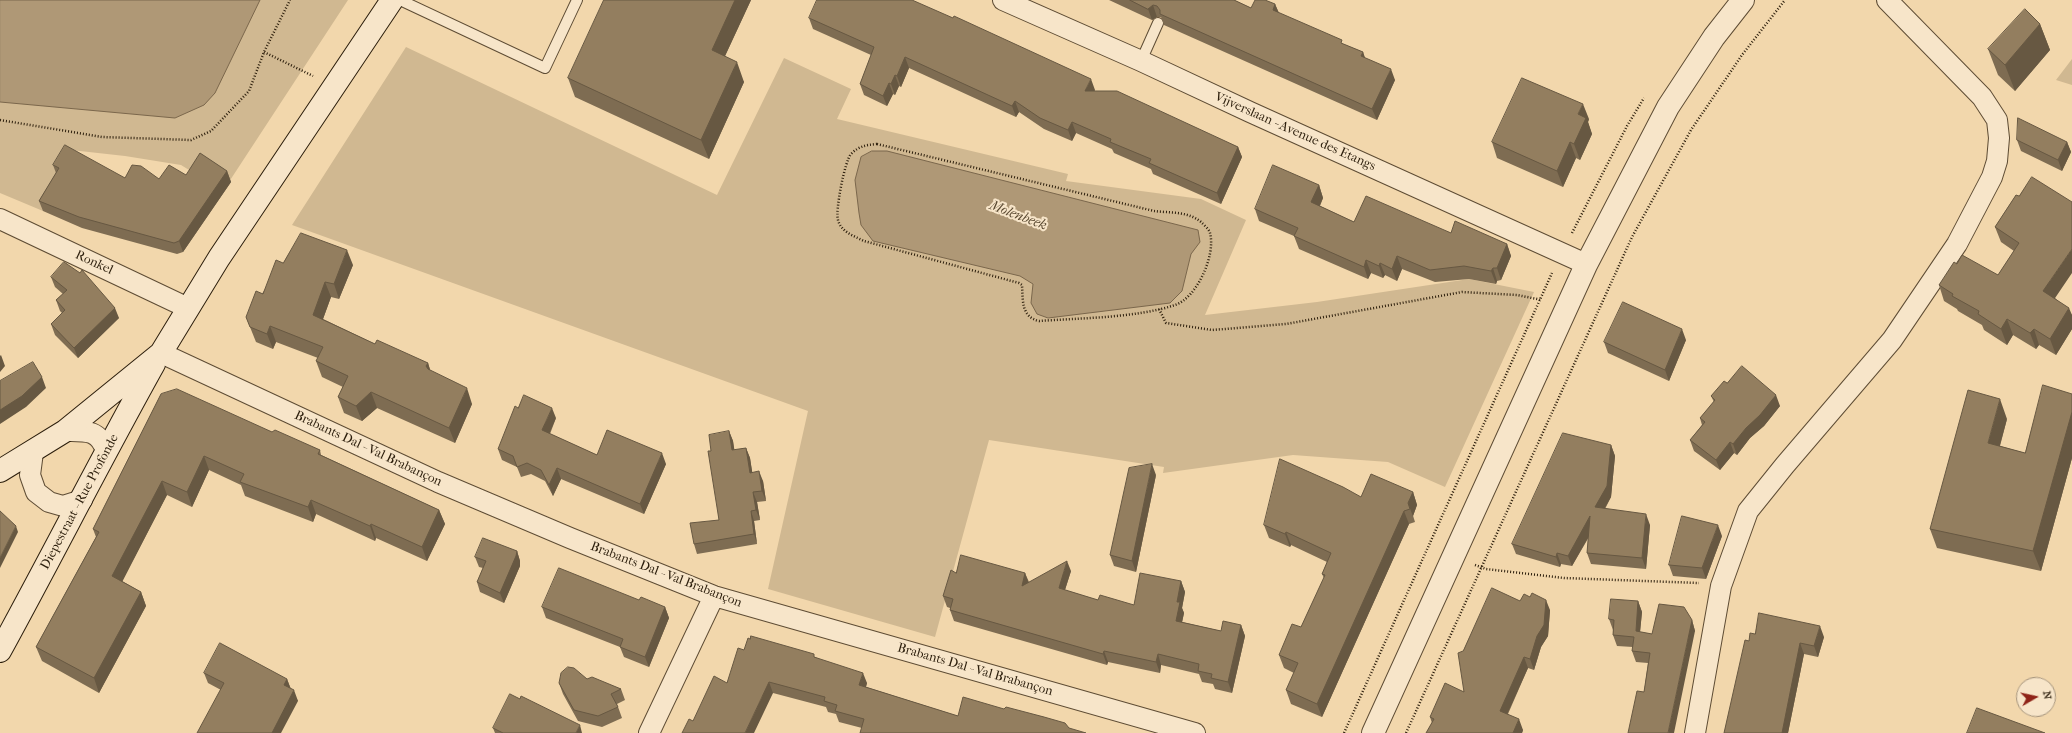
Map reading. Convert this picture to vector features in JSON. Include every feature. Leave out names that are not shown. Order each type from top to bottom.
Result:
[{"type":"main road","name":"Diepestraat - Rue Profonde","points":[[0,651],[82,500],[106,451],[188,308],[219,258],[392,0]]},
{"type":"main road","points":[[1373,733],[1586,264],[1668,107],[1714,37],[1743,0]]},
{"type":"main road","points":[[0,471],[65,431],[161,353]]},
{"type":"street","name":"Vijverslaan - Avenue des Etangs","points":[[1003,0],[1141,61],[1586,264]]},
{"type":"street","points":[[1695,733],[1721,586],[1748,511],[1892,340],[1958,244],[1992,178],[1997,161],[1999,138],[1997,120],[1982,97],[1887,0]]},
{"type":"street","name":"Ronkel","points":[[0,219],[188,308]]},
{"type":"street","name":"Brabants Dal - Val Brabançon","points":[[161,353],[438,482],[570,538],[714,596],[1195,733]]},
{"type":"street","points":[[65,431],[92,433],[103,442],[106,451]]},
{"type":"street","points":[[33,452],[30,475],[36,492],[49,502],[63,506],[82,500]]},
{"type":"street","points":[[649,733],[714,596]]},
{"type":"lane","points":[[400,0],[544,68],[577,0]]},
{"type":"lane","points":[[1141,61],[1158,23]]},
{"type":"path","points":[[0,120],[102,137],[191,140],[211,131],[249,91],[264,52],[290,0]]},
{"type":"path","points":[[1406,733],[1632,237],[1691,130],[1742,54],[1785,0]]},
{"type":"path","points":[[264,52],[335,87]]},
{"type":"path","points":[[877,144],[1154,211],[1191,215],[1200,221],[1210,233],[1212,247],[1208,263],[1191,294],[1176,305],[1159,309],[1039,321],[1032,319],[1024,310],[1022,285],[1019,283],[864,241],[853,236],[844,230],[838,220],[839,197],[850,155],[859,147],[877,144]]},
{"type":"path","points":[[1159,309],[1166,323],[1212,330],[1286,324],[1462,292],[1517,295],[1568,305]]},
{"type":"path","points":[[1454,557],[1481,567],[1520,574],[1564,578],[1705,583],[1721,586]]},
{"type":"shaded area","points":[[0,0],[348,0],[223,191],[181,165],[125,156],[71,150],[62,178],[43,211],[0,193]]},
{"type":"shaded area","points":[[406,47],[717,195],[784,58],[851,89],[837,119],[1068,174],[1066,181],[1201,199],[1246,220],[1205,315],[1317,302],[1469,279],[1534,292],[1445,487],[1388,462],[1293,455],[1163,473],[1164,467],[989,440],[935,637],[768,589],[808,411],[292,225]]},
{"type":"shaded area","points":[[2072,59],[2072,85],[2056,80]]},
{"type":"water","points":[[0,0],[260,0],[215,93],[204,105],[175,118],[0,102]]},
{"type":"water","name":"Molenbeek","points":[[872,151],[887,151],[1198,230],[1200,242],[1191,254],[1182,291],[1170,303],[1048,318],[1037,314],[1031,303],[1033,284],[1020,276],[873,241],[861,225],[855,180],[861,157]]},
{"type":"building","points":[[604,0],[735,0],[712,50],[737,62],[701,140],[568,78]]},
{"type":"building","points":[[817,0],[912,0],[953,18],[954,16],[1091,79],[1085,91],[1117,91],[1238,147],[1217,193],[1149,163],[1151,159],[1110,142],[1111,139],[1072,122],[1068,130],[1040,118],[1015,101],[1012,106],[905,57],[897,76],[895,75],[891,84],[889,83],[883,96],[860,84],[874,47],[809,18]]},
{"type":"building","points":[[1130,0],[1234,0],[1251,8],[1255,0],[1265,0],[1275,4],[1273,10],[1342,40],[1341,43],[1363,52],[1361,56],[1391,69],[1372,109],[1160,14],[1160,10],[1157,6],[1153,5],[1148,9]]},
{"type":"building","points":[[2025,9],[2040,24],[2005,65],[1988,49]]},
{"type":"building","points":[[1522,78],[1583,104],[1578,114],[1586,118],[1574,144],[1570,142],[1557,171],[1492,142]]},
{"type":"building","points":[[2018,118],[2067,142],[2058,160],[2017,140]]},
{"type":"building","points":[[65,145],[125,178],[132,165],[141,166],[159,179],[169,165],[186,175],[200,153],[227,171],[179,241],[174,243],[79,217],[39,201],[59,168],[53,165]]},
{"type":"building","points":[[1273,165],[1319,185],[1311,202],[1354,222],[1366,196],[1451,233],[1455,221],[1507,244],[1497,268],[1493,268],[1491,271],[1464,266],[1430,270],[1397,256],[1392,269],[1380,263],[1379,266],[1366,260],[1364,267],[1294,236],[1298,228],[1255,209]]},
{"type":"building","points":[[2032,177],[2072,202],[2072,249],[2043,291],[2069,308],[2050,339],[2034,329],[2030,333],[2007,319],[2001,329],[1978,314],[1979,311],[1952,296],[1953,294],[1939,285],[1954,262],[1957,264],[1962,255],[1998,275],[2019,243],[1995,227],[2016,195],[2019,196]]},
{"type":"building","points":[[301,233],[347,250],[334,284],[325,282],[313,315],[375,344],[377,340],[428,363],[426,366],[428,369],[467,388],[449,428],[371,392],[356,406],[338,397],[348,376],[316,361],[323,347],[270,326],[267,334],[250,327],[246,317],[256,291],[263,294],[276,260],[283,263]]},
{"type":"building","points":[[64,262],[80,273],[82,270],[115,308],[74,348],[51,324],[65,310],[56,300],[67,290],[51,277]]},
{"type":"building","points":[[1623,302],[1682,329],[1665,370],[1604,342]]},
{"type":"building","points":[[33,362],[42,377],[22,396],[0,410],[0,381]]},
{"type":"building","points":[[1742,366],[1776,395],[1733,444],[1730,442],[1716,460],[1690,440],[1705,422],[1700,418],[1715,400],[1711,396],[1724,381],[1727,383]]},
{"type":"building","points":[[2043,385],[2072,394],[2072,412],[2033,551],[1930,529],[1968,390],[2000,399],[1988,443],[2025,453]]},
{"type":"building","points":[[177,389],[272,432],[275,430],[320,450],[318,454],[439,510],[422,547],[371,524],[370,526],[311,500],[308,507],[240,482],[244,474],[204,456],[187,492],[162,481],[112,576],[141,592],[94,678],[36,647],[99,532],[93,529],[161,394]]},
{"type":"building","points":[[524,395],[552,408],[542,430],[597,455],[607,430],[662,453],[640,504],[557,468],[549,485],[541,470],[527,463],[517,467],[513,456],[498,449],[515,406],[518,408]]},
{"type":"building","points":[[729,431],[732,450],[746,448],[750,473],[759,471],[762,491],[753,492],[756,510],[751,511],[754,534],[694,544],[690,523],[719,520],[708,451],[711,451],[709,435]]},
{"type":"building","points":[[1563,433],[1611,445],[1607,486],[1595,507],[1646,514],[1642,558],[1587,553],[1590,516],[1568,556],[1557,553],[1556,557],[1512,544]]},
{"type":"building","points":[[1280,459],[1343,487],[1361,497],[1371,474],[1413,492],[1408,503],[1410,509],[1404,511],[1317,704],[1286,690],[1298,663],[1279,655],[1292,624],[1301,627],[1325,575],[1322,574],[1331,553],[1286,532],[1285,534],[1264,525]]},
{"type":"building","points":[[1152,464],[1132,561],[1110,555],[1129,468]]},
{"type":"building","points":[[0,511],[16,526],[0,558]]},
{"type":"building","points":[[1682,516],[1718,525],[1702,568],[1669,565]]},
{"type":"building","points":[[483,538],[517,551],[500,593],[477,582],[486,561],[475,557]]},
{"type":"building","points":[[961,555],[1025,573],[1022,586],[1067,561],[1059,588],[1098,600],[1100,595],[1134,605],[1140,573],[1181,581],[1177,602],[1180,602],[1176,621],[1221,631],[1223,621],[1241,625],[1228,682],[1211,678],[1212,674],[1198,671],[1199,664],[1158,654],[1156,662],[1104,651],[1103,654],[950,610],[953,599],[943,596],[951,570],[956,573]]},
{"type":"building","points":[[559,568],[639,600],[641,597],[665,607],[645,657],[620,647],[623,639],[542,607]]},
{"type":"building","points":[[1492,588],[1520,601],[1524,594],[1530,597],[1532,593],[1546,600],[1544,625],[1537,636],[1530,659],[1524,657],[1500,711],[1519,719],[1513,733],[1426,733],[1434,719],[1430,717],[1445,683],[1464,692],[1458,653],[1463,651]]},
{"type":"building","points":[[1611,599],[1638,601],[1636,631],[1652,634],[1659,604],[1684,607],[1692,620],[1668,733],[1628,733],[1637,691],[1644,692],[1650,653],[1632,651],[1634,637],[1613,635],[1614,620],[1609,619]]},
{"type":"building","points":[[1759,613],[1820,626],[1814,646],[1800,643],[1782,733],[1724,733],[1745,640],[1749,641],[1750,633],[1755,634]]},
{"type":"building","points":[[751,636],[814,654],[814,657],[863,673],[859,685],[958,716],[963,697],[1004,709],[1006,707],[1065,723],[1069,728],[1086,733],[860,733],[864,719],[835,711],[837,705],[824,701],[825,697],[769,682],[745,733],[682,733],[689,719],[693,721],[714,676],[727,683],[738,648],[744,650],[748,638],[750,639]]},
{"type":"building","points":[[220,643],[287,679],[284,685],[294,690],[272,733],[197,733],[224,683],[204,673]]},
{"type":"building","points":[[568,667],[574,668],[587,679],[592,677],[621,689],[611,694],[618,707],[598,716],[574,710],[559,683],[561,673]]},
{"type":"building","points":[[510,694],[520,699],[521,696],[580,725],[576,733],[503,733],[493,728]]},
{"type":"building","points":[[1977,708],[2045,733],[1967,733]]}]
